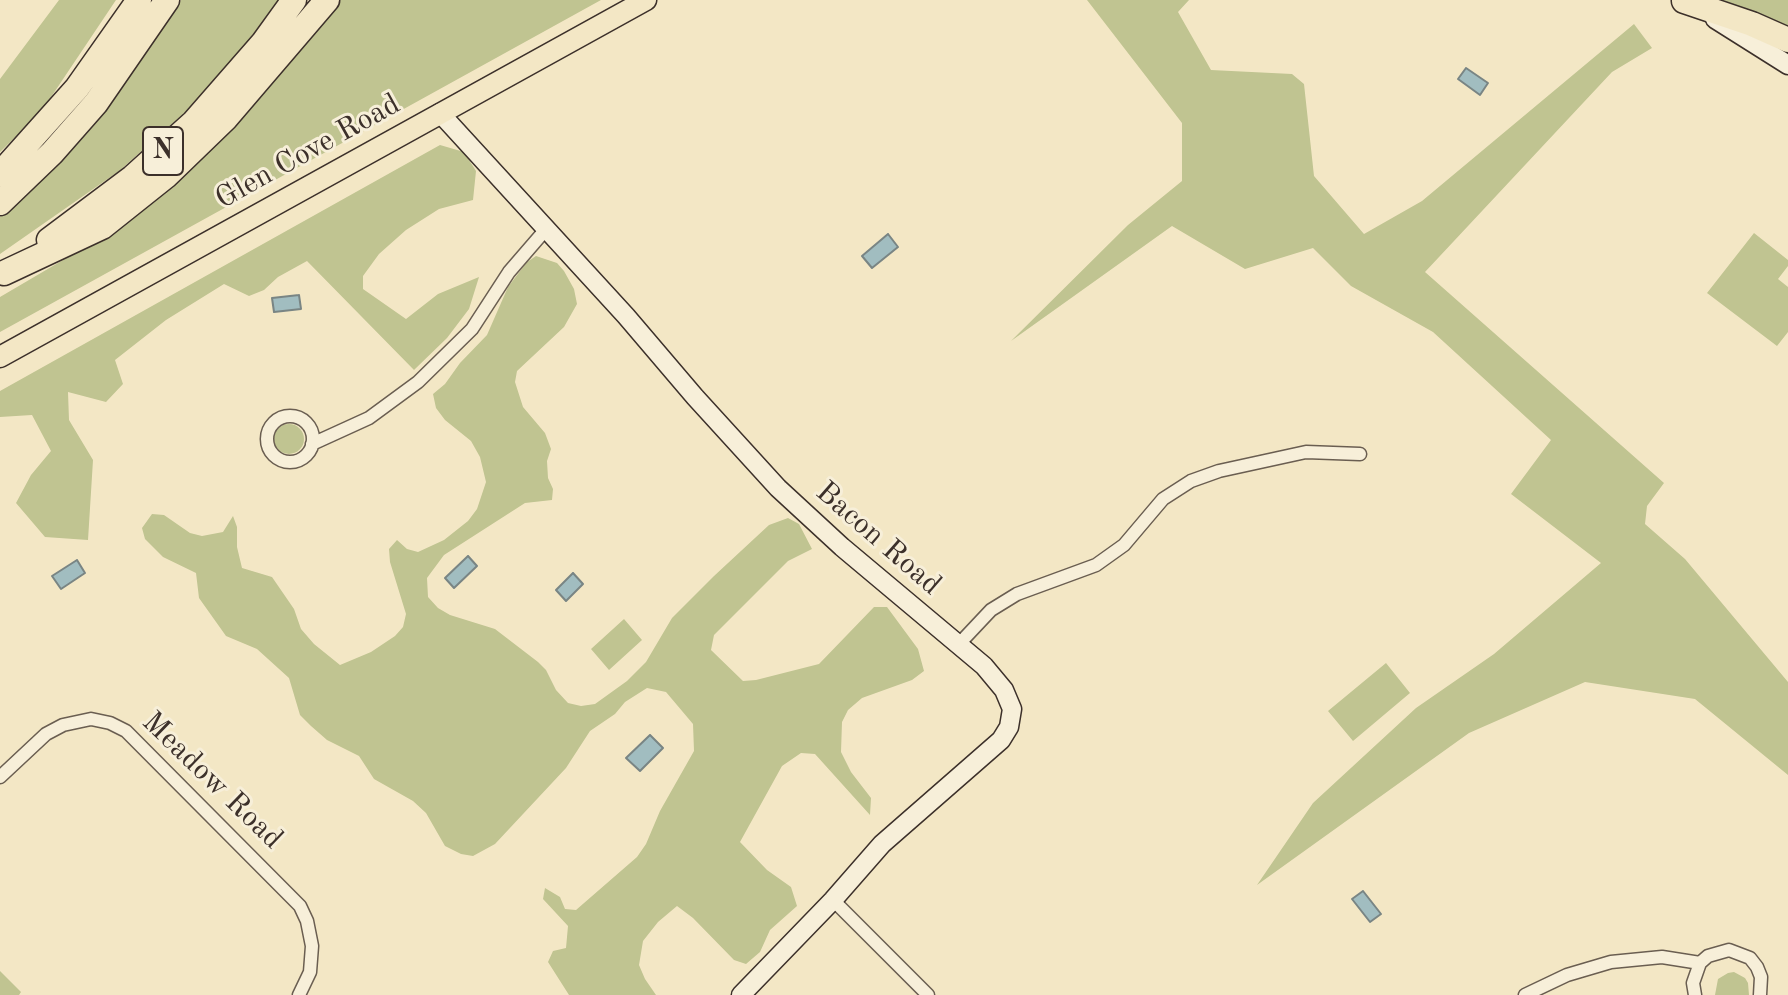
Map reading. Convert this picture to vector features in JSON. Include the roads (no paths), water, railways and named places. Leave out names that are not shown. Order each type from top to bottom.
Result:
[{"type":"highway","points":[[0,174],[77,88],[139,0]]},
{"type":"highway","points":[[0,203],[41,164],[96,103],[167,0]]},
{"type":"highway","name":"N","points":[[2,275],[133,177],[194,122],[263,43],[294,0]]},
{"type":"highway","points":[[2,275],[102,227],[166,176],[226,118],[327,0]]},
{"type":"highway","points":[[1683,0],[1788,40]]},
{"type":"main road","name":"Glen Cove Road","points":[[0,357],[646,0]]},
{"type":"street","points":[[1683,0],[1788,65]]},
{"type":"street","name":"Bacon Road","points":[[440,113],[547,228],[778,488],[842,547],[984,666],[1004,690],[1012,709],[1009,727],[994,747],[882,844],[833,900],[741,995]]},
{"type":"street","points":[[312,444],[369,418],[418,382],[472,329],[509,272],[547,228]]},
{"type":"street","points":[[959,644],[991,610],[1017,594],[1096,565],[1124,545],[1163,499],[1191,481],[1219,471],[1306,452],[1360,454]]},
{"type":"street","name":"Meadow Road","points":[[0,777],[46,734],[63,725],[91,719],[126,731],[300,906],[312,946],[310,972],[299,995]]},
{"type":"street","points":[[833,900],[928,995]]},
{"type":"street","points":[[1695,995],[1693,983],[1700,963],[1718,951],[1740,952],[1757,967],[1761,977],[1760,995]]},
{"type":"street","points":[[1525,995],[1567,975],[1623,960],[1662,957],[1700,963]]},
{"type":"water","points":[[1466,68],[1488,83],[1480,95],[1458,79]]},
{"type":"water","points":[[888,234],[898,247],[872,268],[862,256]]},
{"type":"water","points":[[299,295],[301,309],[274,312],[272,298]]},
{"type":"water","points":[[468,556],[477,566],[454,588],[445,578]]},
{"type":"water","points":[[77,560],[85,573],[61,589],[52,576]]},
{"type":"water","points":[[573,573],[583,584],[566,601],[556,590]]},
{"type":"water","points":[[650,735],[663,748],[640,771],[626,758]]},
{"type":"water","points":[[1363,891],[1381,914],[1370,922],[1352,899]]}]
